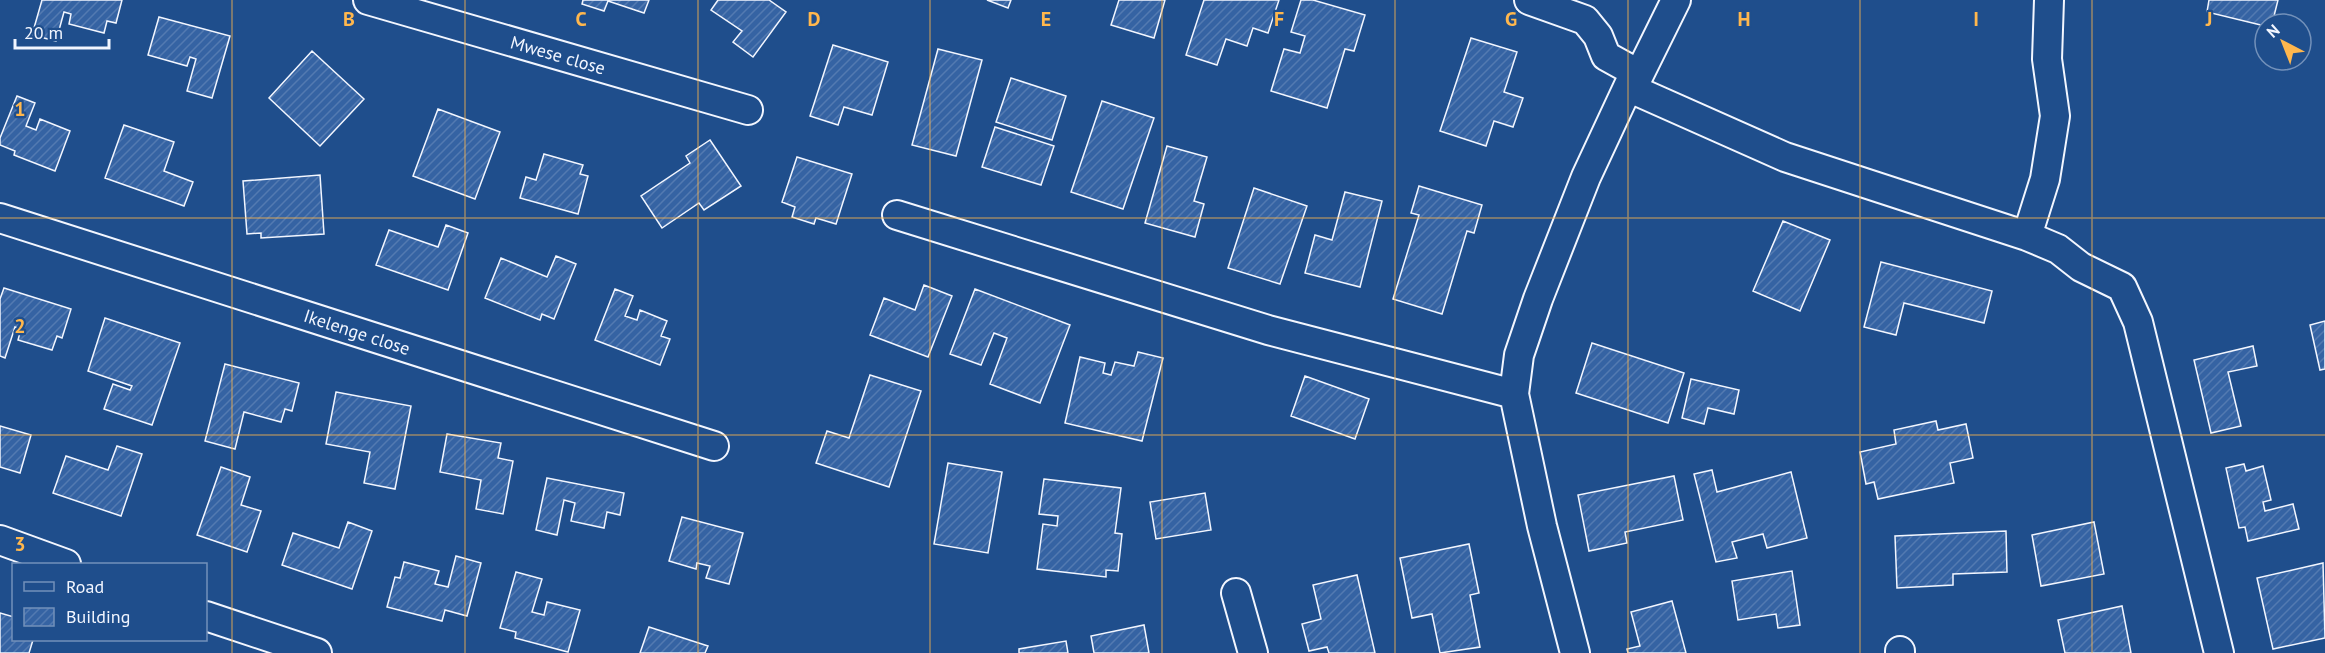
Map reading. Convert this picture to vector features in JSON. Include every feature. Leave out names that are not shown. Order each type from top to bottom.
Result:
[{"type":"street","name":"Mwese close","points":[[368,0],[748,110]]},
{"type":"street","points":[[1529,0],[1585,20],[1598,36],[1606,57],[1633,80],[1785,157],[2027,236],[2058,249],[2081,267],[2122,287],[2138,322],[2219,653]]},
{"type":"street","points":[[1575,653],[1542,526],[1514,394],[1519,355],[1538,299],[1587,177],[1633,80],[1676,0]]},
{"type":"street","points":[[2027,236],[2045,179],[2055,116],[2047,58],[2049,0]]},
{"type":"street","points":[[897,215],[1268,330],[1514,394]]},
{"type":"street","name":"Ikelenge close","points":[[0,218],[714,447]]},
{"type":"street","points":[[0,540],[63,563]]},
{"type":"street","points":[[1236,593],[1253,653]]},
{"type":"street","points":[[207,616],[317,653]]},
{"type":"building","points":[[42,0],[122,0],[116,23],[107,21],[104,33],[69,24],[71,14],[64,12],[56,41],[32,35]]},
{"type":"building","points":[[583,0],[649,0],[644,13],[608,1],[604,11],[582,4]]},
{"type":"building","points":[[718,0],[769,0],[786,12],[753,57],[733,42],[742,31],[711,10]]},
{"type":"building","points":[[987,0],[1011,0],[1008,8]]},
{"type":"building","points":[[1119,0],[1165,0],[1154,38],[1111,25]]},
{"type":"building","points":[[1204,0],[1279,0],[1268,33],[1253,28],[1247,46],[1226,39],[1217,65],[1186,55]]},
{"type":"building","points":[[1301,0],[1313,0],[1365,15],[1354,51],[1345,49],[1327,108],[1271,91],[1284,49],[1300,53],[1305,36],[1291,32]]},
{"type":"building","points":[[2209,0],[2278,0],[2275,12],[2253,12],[2253,23],[2207,12]]},
{"type":"building","points":[[159,17],[230,36],[212,98],[187,91],[196,59],[190,57],[187,66],[148,55]]},
{"type":"building","points":[[1471,38],[1517,52],[1504,92],[1523,98],[1513,127],[1494,121],[1486,146],[1440,131]]},
{"type":"building","points":[[833,45],[888,62],[872,115],[844,107],[838,125],[810,116]]},
{"type":"building","points":[[938,49],[982,60],[956,156],[912,145]]},
{"type":"building","points":[[312,51],[364,99],[320,146],[269,98]]},
{"type":"building","points":[[1011,78],[1066,96],[1052,140],[996,122]]},
{"type":"building","points":[[17,96],[35,103],[26,126],[36,130],[40,119],[70,131],[55,171],[14,155],[15,151],[0,145],[0,138]]},
{"type":"building","points":[[1102,101],[1154,118],[1123,209],[1071,192]]},
{"type":"building","points":[[438,109],[500,132],[475,199],[413,176]]},
{"type":"building","points":[[124,125],[174,142],[164,171],[193,182],[184,206],[105,178]]},
{"type":"building","points":[[995,127],[1054,146],[1041,185],[982,167]]},
{"type":"building","points":[[710,140],[741,186],[704,210],[699,203],[662,228],[641,196],[690,163],[686,156]]},
{"type":"building","points":[[1167,146],[1207,157],[1194,201],[1204,204],[1195,237],[1145,223]]},
{"type":"building","points":[[544,154],[583,165],[580,174],[588,176],[578,214],[520,198],[526,177],[536,180]]},
{"type":"building","points":[[797,157],[852,174],[836,224],[816,218],[814,224],[792,217],[795,207],[782,202]]},
{"type":"building","points":[[320,175],[324,234],[261,238],[261,233],[247,234],[243,181]]},
{"type":"building","points":[[1419,186],[1482,205],[1474,233],[1467,231],[1442,314],[1393,299],[1419,215],[1411,213]]},
{"type":"building","points":[[1254,188],[1307,206],[1280,284],[1228,268]]},
{"type":"building","points":[[1345,192],[1382,201],[1360,287],[1305,273],[1315,235],[1332,240]]},
{"type":"building","points":[[1783,221],[1830,240],[1800,311],[1753,291]]},
{"type":"building","points":[[446,225],[468,233],[448,290],[376,265],[389,230],[438,247]]},
{"type":"building","points":[[556,256],[576,264],[554,319],[542,314],[540,320],[485,298],[501,258],[547,277]]},
{"type":"building","points":[[1881,262],[1992,291],[1984,323],[1904,303],[1896,335],[1864,327]]},
{"type":"building","points":[[924,285],[952,296],[928,357],[870,335],[884,298],[915,310]]},
{"type":"building","points":[[4,288],[71,309],[62,338],[57,336],[52,350],[18,340],[21,329],[15,327],[5,358],[0,356],[0,299]]},
{"type":"building","points":[[615,289],[633,296],[625,316],[637,320],[640,310],[667,321],[661,336],[670,339],[660,365],[595,340]]},
{"type":"building","points":[[975,289],[1070,325],[1040,403],[990,384],[1007,338],[994,333],[981,365],[950,354]]},
{"type":"building","points":[[105,318],[180,343],[152,425],[104,409],[113,384],[130,390],[132,386],[88,371]]},
{"type":"building","points":[[2325,321],[2325,369],[2320,370],[2310,325]]},
{"type":"building","points":[[1592,343],[1684,373],[1668,423],[1576,393]]},
{"type":"building","points":[[2253,346],[2257,366],[2228,372],[2241,426],[2211,433],[2194,360]]},
{"type":"building","points":[[1138,352],[1163,358],[1142,441],[1065,423],[1080,357],[1105,363],[1103,373],[1111,375],[1115,362],[1134,366]]},
{"type":"building","points":[[225,364],[299,383],[292,411],[285,409],[281,422],[244,412],[235,449],[205,441]]},
{"type":"building","points":[[870,375],[921,391],[889,487],[816,463],[827,431],[849,438]]},
{"type":"building","points":[[1305,376],[1369,399],[1355,439],[1291,416]]},
{"type":"building","points":[[1691,379],[1739,390],[1734,414],[1708,408],[1704,424],[1682,418]]},
{"type":"building","points":[[336,392],[411,406],[395,489],[364,483],[370,452],[326,444]]},
{"type":"building","points":[[1936,421],[1938,430],[1966,424],[1973,458],[1950,463],[1954,483],[1878,499],[1874,482],[1866,484],[1860,452],[1896,444],[1894,430]]},
{"type":"building","points":[[0,426],[31,435],[20,473],[0,467]]},
{"type":"building","points":[[447,434],[501,443],[498,458],[513,461],[503,514],[476,509],[481,480],[440,472]]},
{"type":"building","points":[[117,446],[142,454],[121,516],[53,493],[66,456],[108,470]]},
{"type":"building","points":[[948,463],[1002,472],[988,553],[934,544]]},
{"type":"building","points":[[2244,464],[2246,471],[2263,466],[2271,500],[2263,502],[2265,511],[2293,504],[2299,529],[2248,541],[2245,527],[2239,528],[2226,468]]},
{"type":"building","points":[[221,467],[250,477],[241,505],[261,511],[247,552],[197,535]]},
{"type":"building","points":[[1712,470],[1717,492],[1791,472],[1807,538],[1767,548],[1763,534],[1732,542],[1737,558],[1716,562],[1694,474]]},
{"type":"building","points":[[1674,476],[1683,520],[1625,532],[1627,543],[1589,551],[1578,495]]},
{"type":"building","points":[[547,478],[624,493],[620,515],[607,512],[604,528],[571,521],[575,503],[564,500],[557,535],[536,530]]},
{"type":"building","points":[[1044,479],[1121,488],[1115,533],[1122,534],[1118,571],[1106,570],[1106,577],[1037,569],[1043,524],[1057,526],[1058,516],[1039,514]]},
{"type":"building","points":[[1205,493],[1211,530],[1156,539],[1150,502]]},
{"type":"building","points":[[682,517],[743,533],[729,584],[706,578],[710,566],[697,563],[696,569],[669,561]]},
{"type":"building","points":[[348,522],[372,531],[352,589],[282,565],[293,533],[339,548]]},
{"type":"building","points":[[2094,522],[2104,574],[2041,586],[2032,535]]},
{"type":"building","points":[[2006,531],[2007,572],[1953,574],[1953,585],[1897,588],[1895,536]]},
{"type":"building","points":[[1469,544],[1479,593],[1470,595],[1480,647],[1440,653],[1432,614],[1412,618],[1400,558]]},
{"type":"building","points":[[456,556],[481,563],[467,616],[445,610],[442,621],[387,607],[395,577],[400,578],[404,562],[439,571],[435,584],[448,587]]},
{"type":"building","points":[[2323,563],[2325,638],[2273,649],[2257,578]]},
{"type":"building","points":[[1792,571],[1800,625],[1778,628],[1776,614],[1738,620],[1732,581]]},
{"type":"building","points":[[516,572],[542,579],[532,612],[544,615],[547,602],[580,610],[568,652],[515,638],[516,632],[500,628]]},
{"type":"building","points":[[1357,575],[1375,653],[1329,653],[1327,647],[1309,651],[1302,624],[1321,619],[1313,585]]},
{"type":"building","points":[[1672,601],[1686,653],[1628,653],[1627,649],[1640,646],[1631,612]]},
{"type":"building","points":[[2122,606],[2131,653],[2065,653],[2058,620]]},
{"type":"building","points":[[0,613],[12,616],[12,641],[33,641],[29,653],[0,653]]},
{"type":"building","points":[[1144,625],[1149,653],[1094,653],[1091,636]]},
{"type":"building","points":[[649,627],[708,646],[705,653],[640,653]]},
{"type":"building","points":[[1066,641],[1068,653],[1019,653],[1019,649]]}]
